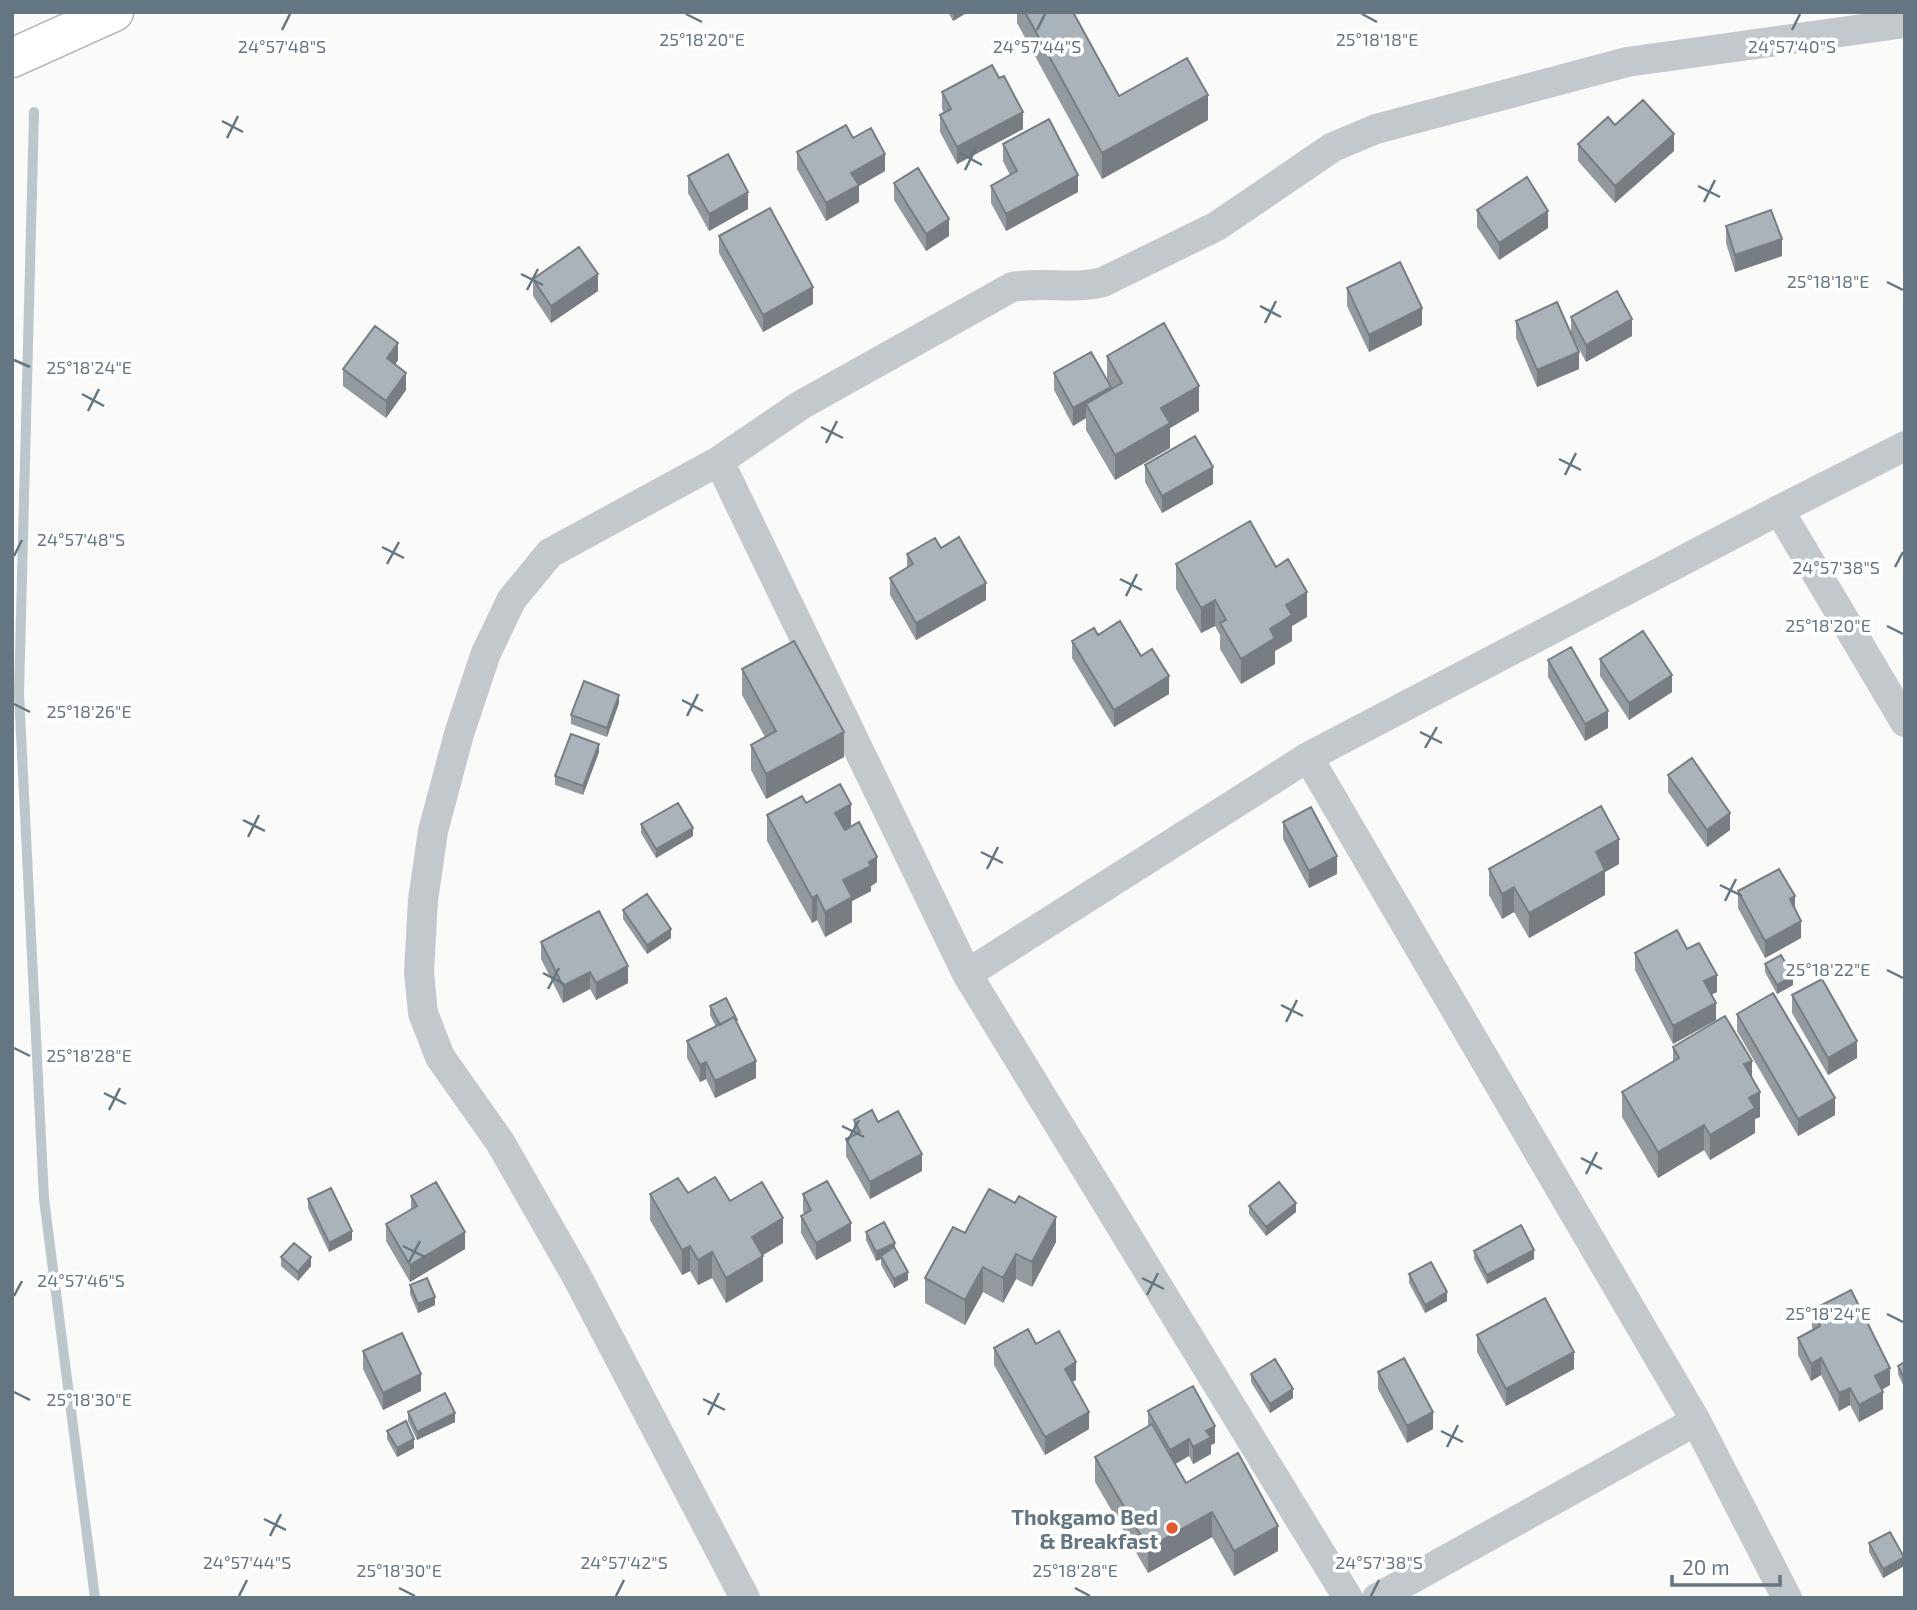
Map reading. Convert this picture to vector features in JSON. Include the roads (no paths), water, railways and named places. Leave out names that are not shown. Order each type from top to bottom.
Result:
[{"type":"highway","points":[[12,58],[114,12]]},
{"type":"street","points":[[746,1598],[576,1275],[500,1142],[440,1057],[423,1013],[419,973],[423,900],[433,831],[459,734],[486,653],[512,599],[550,552],[719,461],[801,405],[1012,288],[1031,284],[1087,286],[1103,282],[1217,226],[1333,147],[1376,129],[1627,61],[1905,23]]},
{"type":"street","points":[[967,974],[1308,757],[1905,446]]},
{"type":"street","points":[[719,461],[967,974],[1348,1598]]},
{"type":"street","points":[[1779,510],[1905,722]]},
{"type":"street","points":[[1308,757],[1696,1421],[1787,1598]]},
{"type":"street","points":[[1377,1598],[1696,1421]]},
{"type":"waterway","points":[[34,112],[19,693],[44,1199],[95,1598]]},
{"type":"place","name":"Thokgamo Bed & Breakfast","points":[[1172,1528]]}]
